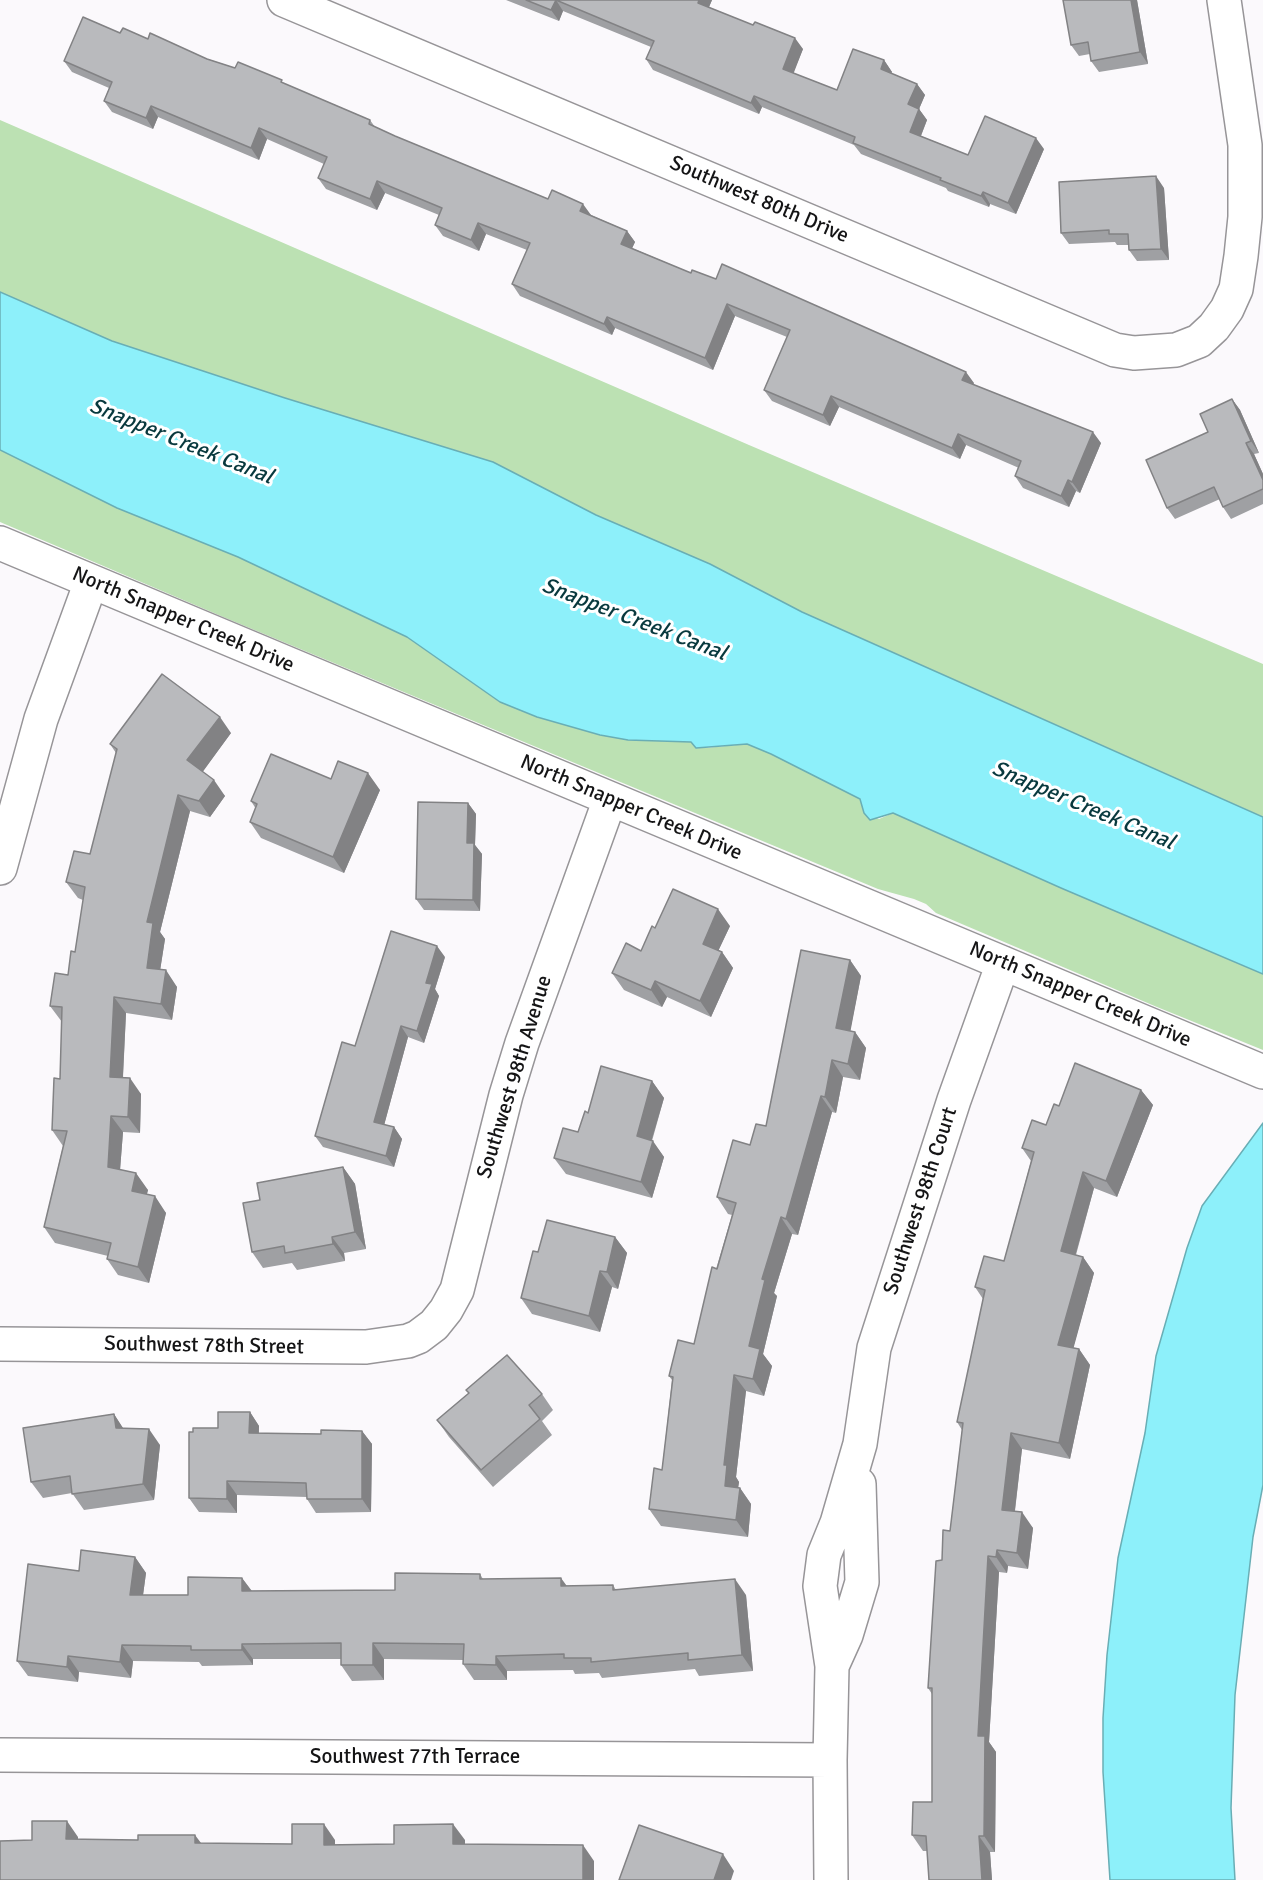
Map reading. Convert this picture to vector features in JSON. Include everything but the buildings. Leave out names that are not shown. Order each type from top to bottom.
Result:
[{"type":"street","name":"Southwest 80th Drive","points":[[284,0],[1115,350],[1134,353],[1176,350],[1199,341],[1214,327],[1227,309],[1236,289],[1241,256],[1246,181],[1245,145],[1224,0]]},
{"type":"street","name":"North Snapper Creek Drive","points":[[0,543],[1263,1072]]},
{"type":"street","points":[[0,868],[41,719],[91,582]]},
{"type":"street","name":"Southwest 98th Avenue","points":[[408,1341],[418,1337],[434,1325],[457,1290],[484,1179],[522,1043],[610,799]]},
{"type":"street","name":"Southwest 98th Court","points":[[831,1880],[832,1666],[821,1595],[821,1569],[860,1444],[874,1348],[954,1100],[1003,963]]},
{"type":"street","name":"Southwest 78th Street","points":[[0,1344],[325,1348],[366,1347],[408,1341]]},
{"type":"street","name":"Southwest 77th Terrace","points":[[0,1755],[830,1760]]},
{"type":"green space","points":[[0,120],[749,445],[1263,664],[1263,817],[802,612],[710,564],[596,515],[493,462],[285,398],[112,341],[0,292]]},
{"type":"green space","points":[[0,450],[117,508],[238,557],[407,637],[500,702],[537,717],[600,735],[628,740],[691,742],[705,748],[747,744],[860,799],[864,813],[879,819],[893,813],[1263,974],[1263,1050],[936,913],[926,904],[878,889],[0,522]]},
{"type":"water","name":"Snapper Creek Canal","points":[[0,292],[112,341],[285,398],[493,462],[596,515],[710,564],[802,612],[1263,817],[1263,974],[893,813],[870,820],[864,813],[860,799],[747,744],[696,748],[691,742],[628,740],[600,735],[537,717],[500,702],[407,637],[238,557],[117,508],[0,450]]},
{"type":"water","points":[[1263,1123],[1263,1485],[1253,1537],[1235,1695],[1231,1808],[1235,1880],[1110,1880],[1103,1772],[1103,1718],[1107,1655],[1118,1558],[1145,1433],[1156,1356],[1187,1248],[1202,1206]]}]
